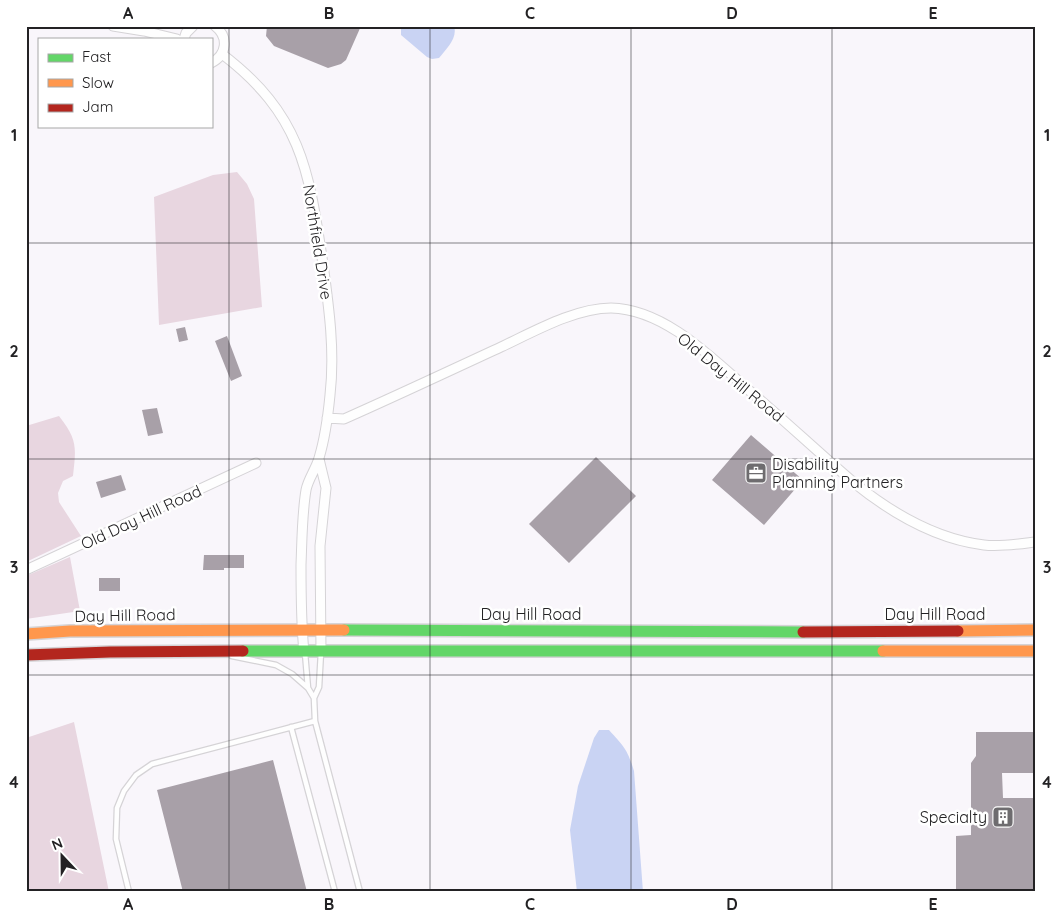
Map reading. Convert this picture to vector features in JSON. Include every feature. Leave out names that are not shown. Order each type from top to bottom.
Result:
[{"type":"main road","name":"Day Hill Road","points":[[26,634],[88,631],[302,630],[1035,630]]},
{"type":"main road","points":[[859,651],[861,630]]},
{"type":"main road","points":[[673,631],[674,651]]},
{"type":"main road","points":[[26,655],[212,651],[1035,651]]},
{"type":"street","points":[[113,26],[173,38]]},
{"type":"street","points":[[212,62],[222,54],[225,47],[222,32],[215,26]]},
{"type":"street","name":"Northfield Drive","points":[[222,54],[255,83],[280,112],[298,148],[306,170],[315,209],[331,320],[332,371],[327,418],[319,459],[306,488],[303,519],[302,630],[304,652]]},
{"type":"street","name":"Old Day Hill Road","points":[[327,418],[344,419],[554,323],[594,310],[611,308],[628,310],[644,314],[661,322],[702,349],[852,482],[875,500],[898,514],[934,531],[965,541],[985,545],[1035,542]]},
{"type":"street","name":"Northfield Drive","points":[[319,459],[326,488],[320,546],[321,652]]},
{"type":"street","name":"Old Day Hill Road","points":[[26,570],[256,463]]},
{"type":"lane","points":[[212,651],[276,665],[292,674],[308,688],[314,698]]},
{"type":"lane","points":[[304,652],[308,688]]},
{"type":"lane","points":[[321,652],[319,687],[314,698],[315,721],[360,892]]},
{"type":"lane","points":[[130,892],[116,839],[117,808],[124,791],[136,775],[152,764],[315,721]]},
{"type":"lane","points":[[291,728],[335,892]]},
{"type":"shaded area","points":[[237,172],[247,184],[254,199],[262,307],[159,325],[154,197],[213,175]]},
{"type":"shaded area","points":[[59,416],[73,438],[75,458],[73,476],[63,481],[58,493],[59,502],[81,536],[26,562],[26,426]]},
{"type":"shaded area","points":[[70,557],[80,611],[26,619],[26,576]]},
{"type":"shaded area","points":[[74,722],[109,892],[26,892],[26,738]]},
{"type":"water","points":[[401,26],[454,26],[455,30],[451,43],[439,58],[432,59],[401,35]]},
{"type":"water","points":[[599,730],[609,730],[618,740],[627,752],[634,771],[643,892],[577,892],[570,830],[578,786],[594,738]]},
{"type":"building","points":[[267,26],[361,26],[346,60],[341,64],[328,68],[274,46],[266,36]]},
{"type":"building","points":[[185,327],[188,340],[179,342],[176,329]]},
{"type":"building","points":[[227,336],[242,376],[231,381],[215,341]]},
{"type":"building","points":[[157,408],[163,433],[148,436],[142,410]]},
{"type":"building","points":[[751,435],[803,480],[764,525],[712,480]]},
{"type":"building","points":[[596,457],[636,496],[569,563],[529,524]]},
{"type":"building","points":[[121,475],[126,490],[101,498],[96,482]]},
{"type":"building","points":[[204,555],[244,555],[244,568],[203,570]]},
{"type":"building","points":[[99,578],[120,578],[120,591],[99,591]]},
{"type":"building","name":"Specialty","points":[[976,732],[1035,732],[1035,773],[1002,773],[1003,798],[1035,798],[1035,892],[956,892],[956,836],[971,835],[971,763],[976,756]]},
{"type":"building","points":[[273,760],[307,892],[183,892],[157,790]]},
{"type":"traffic: fast","points":[[344,630],[803,632]]},
{"type":"traffic: fast","points":[[243,651],[883,651]]},
{"type":"traffic: slow","points":[[26,634],[70,631],[344,630]]},
{"type":"traffic: slow","points":[[958,631],[1035,630]]},
{"type":"traffic: slow","points":[[883,651],[1035,651]]},
{"type":"traffic: jam","points":[[803,632],[958,631]]},
{"type":"traffic: jam","points":[[26,655],[243,651]]},
{"type":"place","name":"Disability Planning Partners","points":[[756,473]]},
{"type":"place","name":"Specialty","points":[[1003,817]]}]
